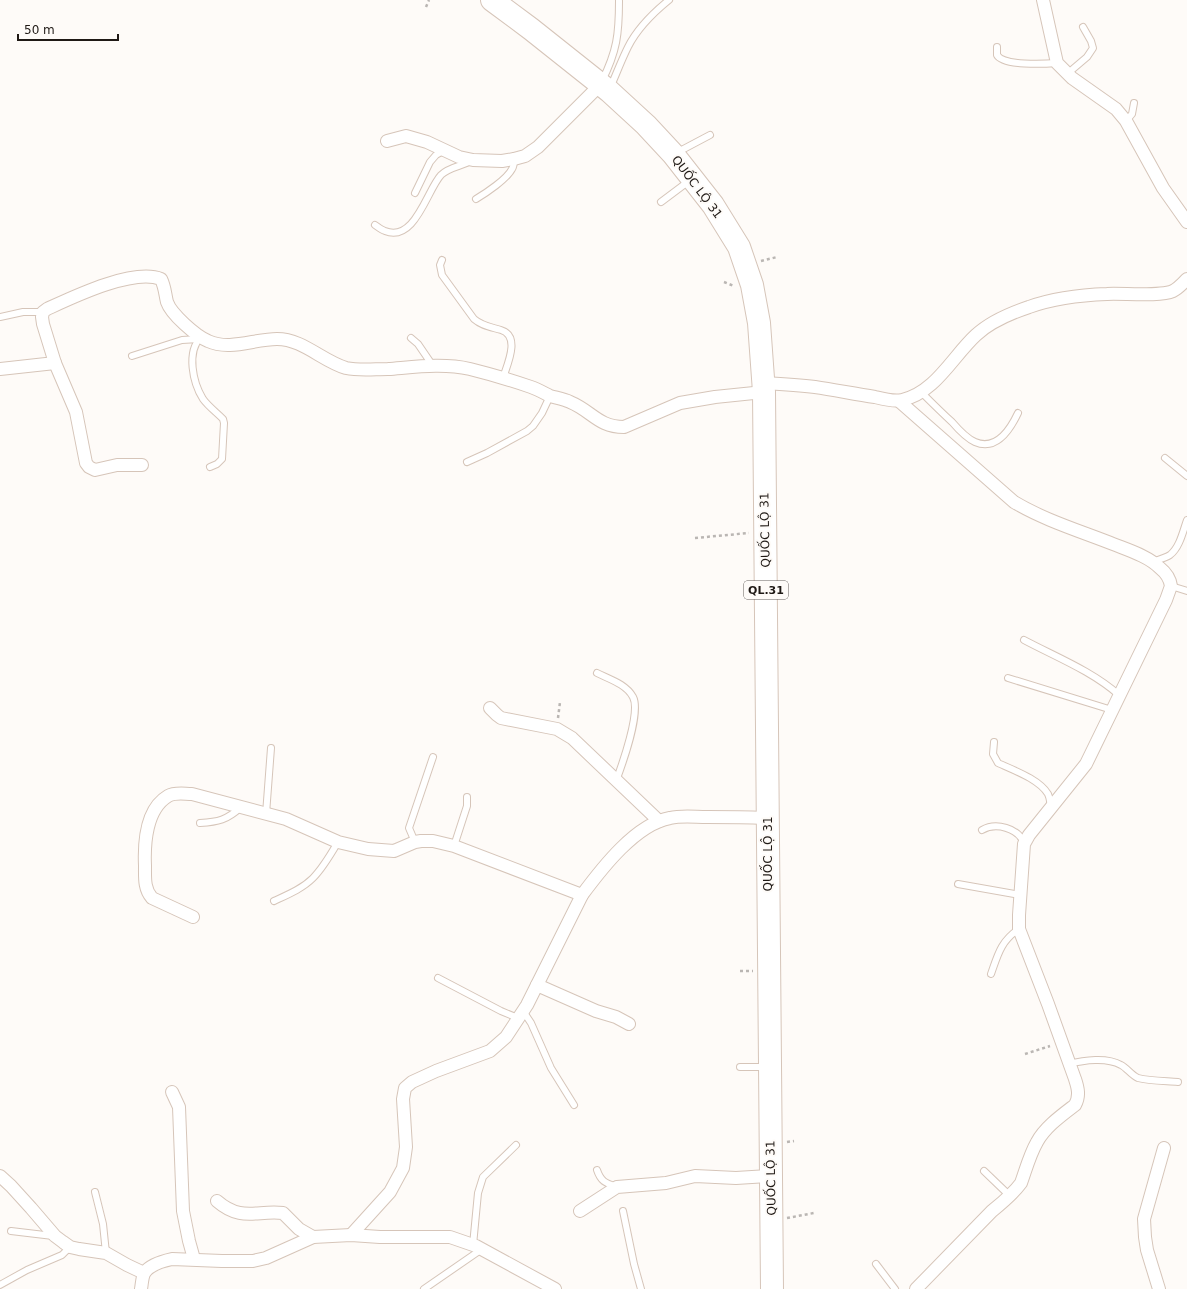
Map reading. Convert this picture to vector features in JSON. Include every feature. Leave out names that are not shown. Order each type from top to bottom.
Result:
[{"type":"highway","name":"QUỐC LỘ 31","points":[[492,0],[531,29],[604,88],[646,125],[673,154],[713,205],[739,247],[752,285],[759,323],[764,388],[772,1289]]},
{"type":"street","points":[[1043,0],[1057,63],[1067,74],[1116,109],[1126,121],[1163,188],[1187,222]]},
{"type":"street","points":[[387,141],[406,136],[427,142],[459,157],[473,160],[502,161],[514,159],[525,156],[538,147],[604,88]]},
{"type":"street","points":[[142,465],[117,466],[94,470],[86,463],[76,412],[55,363],[42,317],[43,312],[47,308],[101,285],[130,278],[147,276],[161,279],[167,301],[178,319],[200,338],[216,344],[227,345],[276,339],[288,340],[345,368],[361,370],[455,366],[532,387],[550,396],[580,406],[606,425],[614,427],[624,427],[680,403],[764,388],[813,387],[899,401],[921,392],[937,378],[977,334],[994,323],[1029,307],[1061,298],[1077,296],[1147,294],[1173,291],[1187,279]]},
{"type":"street","points":[[0,369],[55,363]]},
{"type":"street","points":[[899,401],[1014,502],[1032,512],[1133,552],[1152,562],[1160,567],[1167,576],[1171,586],[1166,600],[1086,764],[1029,835],[1024,844],[1018,924],[1019,929],[1078,1089],[1078,1100],[1075,1105],[1041,1135],[1021,1183],[1010,1196],[988,1215],[916,1289]]},
{"type":"street","points":[[490,708],[501,718],[557,729],[565,732],[658,821]]},
{"type":"street","points":[[193,917],[152,898],[147,893],[146,884],[145,847],[148,825],[157,806],[162,800],[169,795],[180,793],[192,794],[286,819],[338,842],[368,849],[394,851],[415,842],[433,841],[454,846],[582,895]]},
{"type":"street","points":[[351,1236],[390,1192],[403,1168],[406,1147],[402,1099],[405,1088],[412,1082],[436,1071],[490,1051],[506,1037],[521,1015],[537,986],[582,895],[592,881],[623,846],[640,831],[658,821],[670,818],[684,816],[768,818]]},
{"type":"street","points":[[537,986],[596,1011],[616,1017],[628,1024]]},
{"type":"street","points":[[172,1092],[179,1108],[183,1211],[194,1259]]},
{"type":"street","points":[[1160,1289],[1147,1250],[1144,1219],[1164,1148]]},
{"type":"street","points":[[0,1176],[12,1186],[55,1236],[70,1247],[106,1253],[144,1273]]},
{"type":"street","points":[[580,1211],[617,1187],[666,1184],[695,1176],[736,1178],[770,1176]]},
{"type":"street","points":[[217,1201],[230,1210],[242,1214],[283,1213],[299,1229],[313,1237]]},
{"type":"street","points":[[141,1289],[144,1273],[149,1268],[165,1260],[253,1260],[266,1258],[313,1237],[351,1236],[380,1238],[450,1237],[478,1247],[555,1289]]},
{"type":"lane","points":[[604,88],[628,46],[641,28],[652,15],[669,0]]},
{"type":"lane","points":[[604,88],[615,51],[619,29],[619,1]]},
{"type":"lane","points":[[1067,74],[1087,57],[1093,48],[1091,41],[1083,27]]},
{"type":"lane","points":[[997,47],[997,55],[1002,60],[1022,63],[1057,63]]},
{"type":"lane","points":[[1126,121],[1132,114],[1134,103]]},
{"type":"lane","points":[[673,154],[710,135]]},
{"type":"lane","points":[[415,193],[430,162],[436,155],[445,150]]},
{"type":"lane","points":[[476,199],[493,187],[512,170],[514,159]]},
{"type":"lane","points":[[375,225],[386,232],[393,233],[403,231],[413,222],[420,212],[433,185],[442,174],[473,160]]},
{"type":"lane","points":[[661,202],[692,178]]},
{"type":"lane","points":[[442,260],[440,265],[442,275],[474,319],[479,323],[502,330],[510,336],[511,348],[503,378]]},
{"type":"lane","points":[[0,317],[23,312],[43,312]]},
{"type":"lane","points":[[132,356],[182,340],[200,338]]},
{"type":"lane","points":[[200,338],[193,355],[195,380],[204,400],[224,423],[222,459],[217,464],[210,467]]},
{"type":"lane","points":[[411,338],[422,348],[433,366]]},
{"type":"lane","points":[[921,392],[963,433],[974,442],[983,445],[996,443],[1014,421],[1018,413]]},
{"type":"lane","points":[[467,462],[527,431],[533,426],[542,413],[550,396]]},
{"type":"lane","points":[[1165,458],[1187,476]]},
{"type":"lane","points":[[1152,562],[1170,555],[1178,544],[1187,520]]},
{"type":"lane","points":[[1171,586],[1187,592]]},
{"type":"lane","points":[[1024,640],[1098,679],[1119,695]]},
{"type":"lane","points":[[597,673],[622,685],[634,698],[635,708],[629,744],[616,781]]},
{"type":"lane","points":[[1008,678],[1112,710]]},
{"type":"lane","points":[[994,742],[993,754],[998,763],[1016,770],[1042,787],[1047,792],[1051,808]]},
{"type":"lane","points":[[266,814],[271,748]]},
{"type":"lane","points":[[415,842],[409,828],[433,757]]},
{"type":"lane","points":[[454,846],[467,806],[467,797]]},
{"type":"lane","points":[[200,823],[216,822],[227,818],[241,807]]},
{"type":"lane","points":[[982,830],[991,826],[1005,828],[1018,834],[1024,844]]},
{"type":"lane","points":[[274,901],[304,885],[313,878],[330,856],[338,842]]},
{"type":"lane","points":[[958,884],[1020,895]]},
{"type":"lane","points":[[991,974],[1002,945],[1010,935],[1019,929]]},
{"type":"lane","points":[[438,978],[521,1015],[531,1023],[551,1068],[574,1105]]},
{"type":"lane","points":[[1069,1064],[1086,1060],[1112,1062],[1121,1065],[1131,1074],[1139,1078],[1178,1082]]},
{"type":"lane","points":[[740,1067],[770,1067]]},
{"type":"lane","points":[[424,1289],[478,1247],[478,1194],[483,1176],[516,1145]]},
{"type":"lane","points":[[597,1170],[603,1181],[617,1187]]},
{"type":"lane","points":[[984,1171],[1010,1196]]},
{"type":"lane","points":[[95,1192],[103,1224],[106,1253]]},
{"type":"lane","points":[[623,1211],[641,1289]]},
{"type":"lane","points":[[11,1231],[55,1236]]},
{"type":"lane","points":[[0,1285],[27,1270],[62,1255],[70,1247]]},
{"type":"lane","points":[[876,1264],[895,1289]]},
{"type":"path","points":[[426,7],[428,0]]},
{"type":"path","points":[[695,538],[765,531]]},
{"type":"path","points":[[1025,1054],[1062,1043]]},
{"type":"path","points":[[771,1222],[814,1213]]}]
